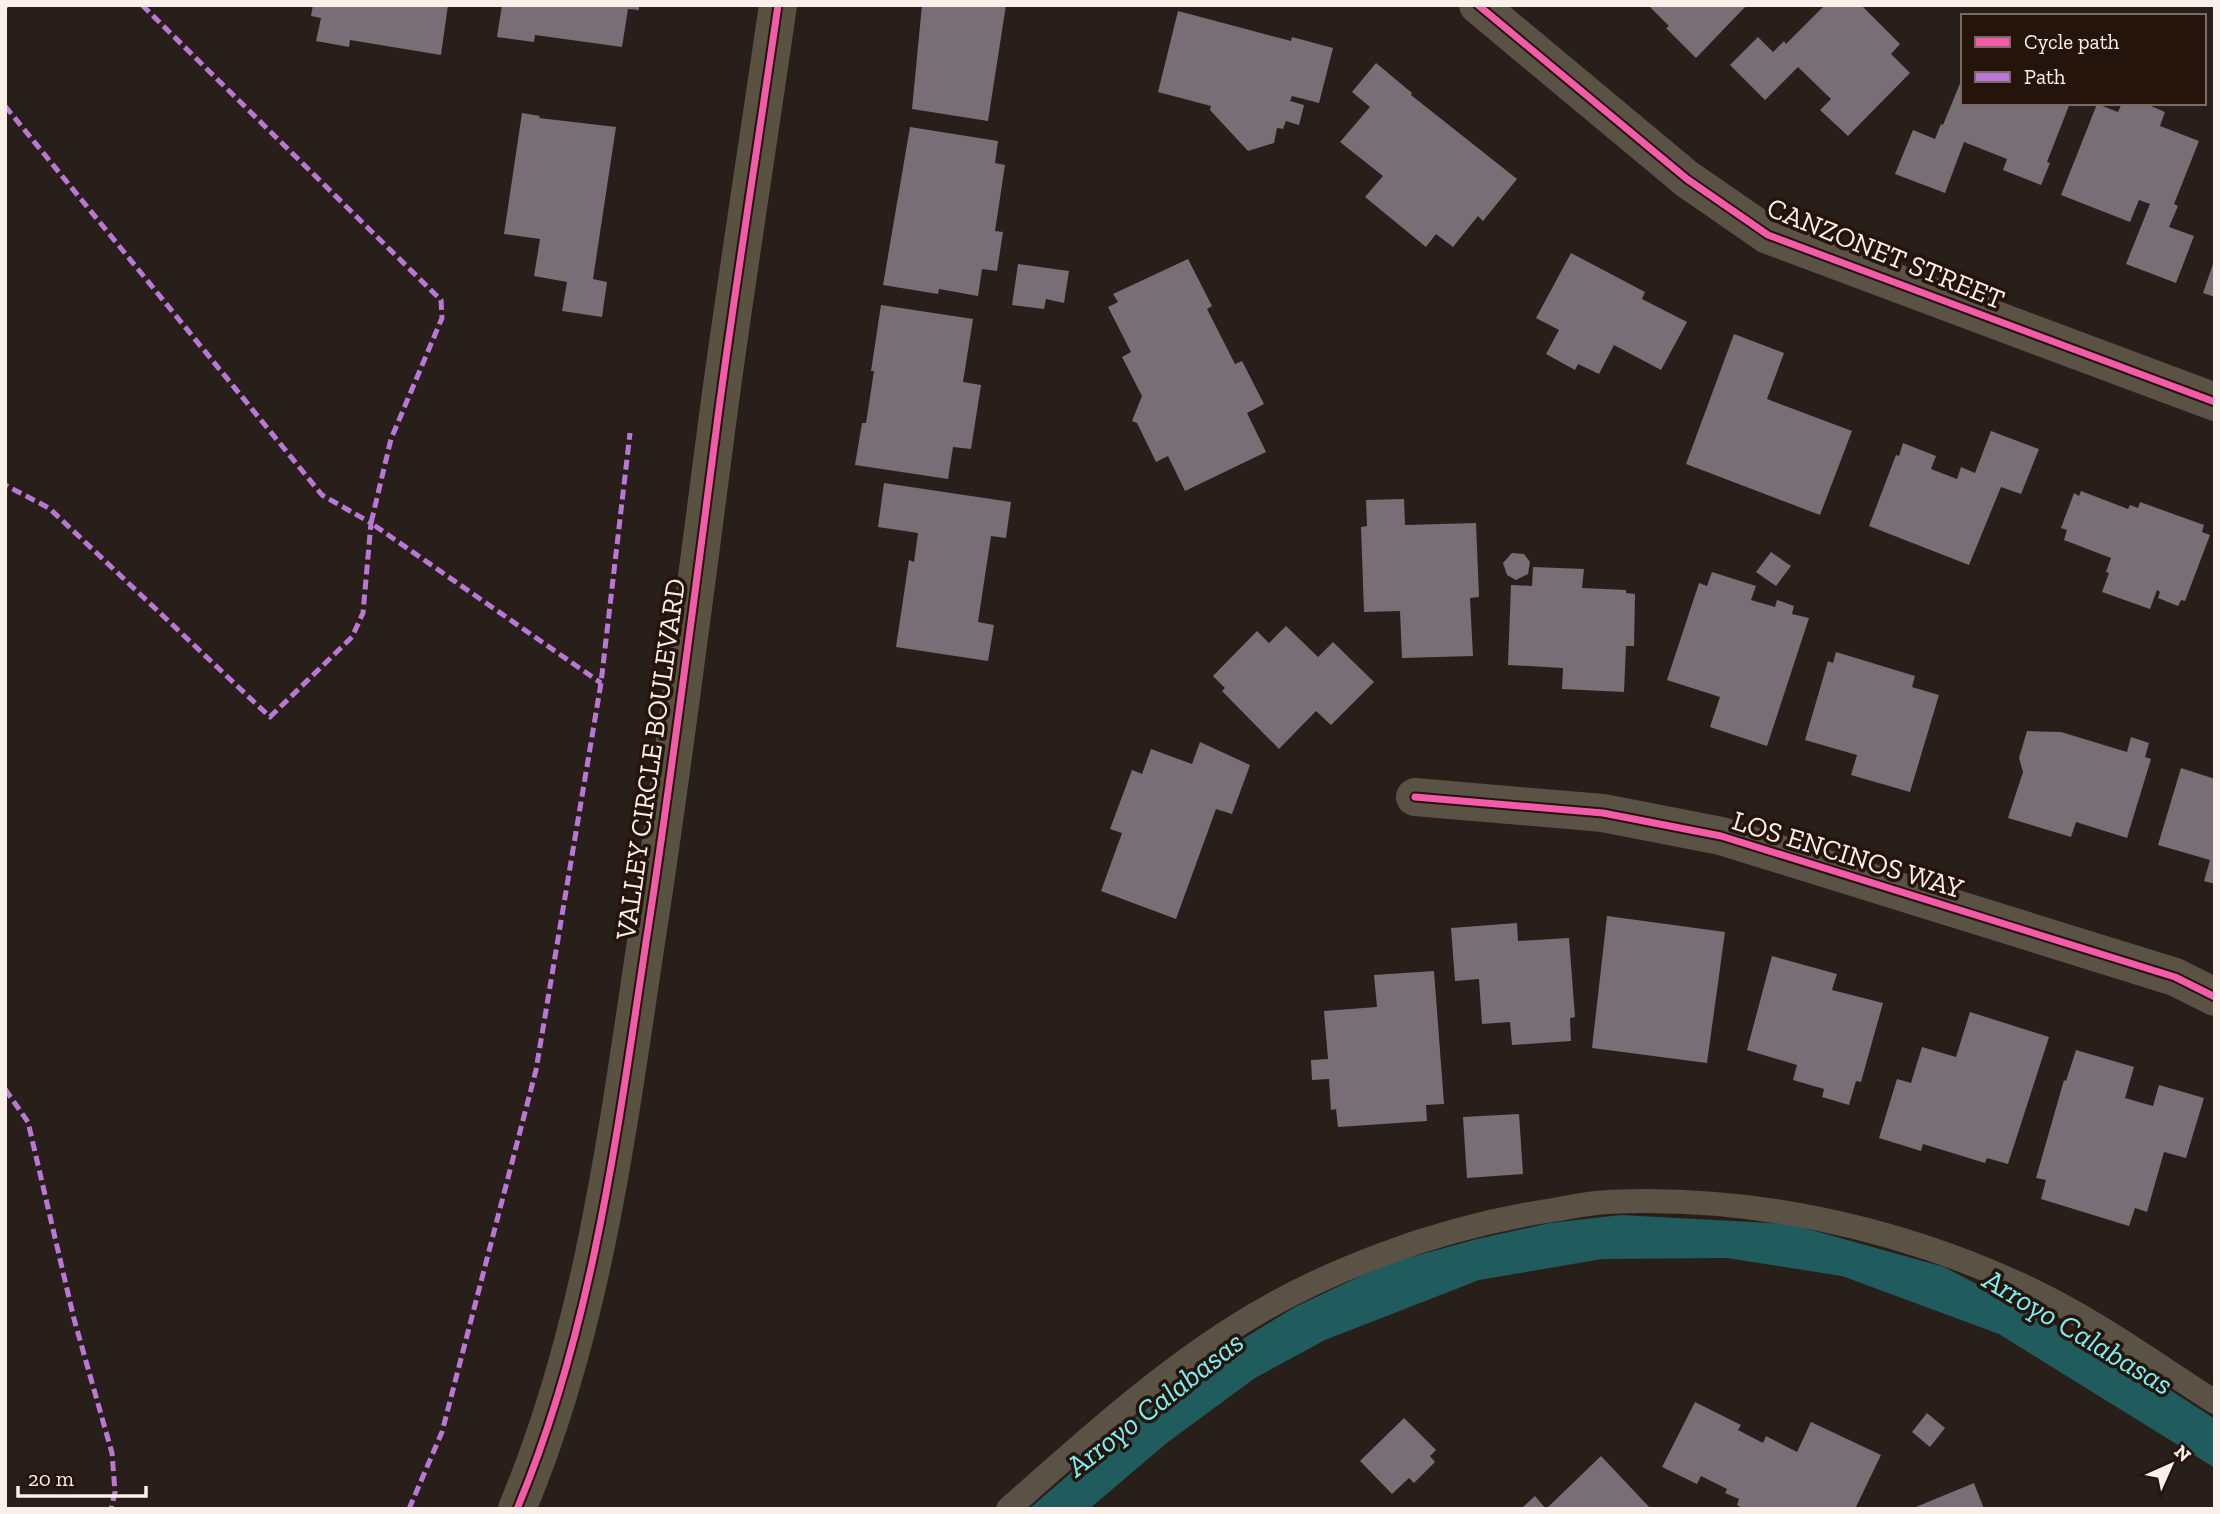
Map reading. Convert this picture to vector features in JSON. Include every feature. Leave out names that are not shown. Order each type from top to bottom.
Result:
[{"type":"main road","name":"VALLEY CIRCLE BOULEVARD","points":[[517,1509],[562,1385],[587,1293],[608,1186],[672,769],[721,395],[778,5]]},
{"type":"street","name":"CANZONET STREET","points":[[1478,5],[1687,179],[1768,235],[2215,402]]},
{"type":"street","name":"LOS ENCINOS WAY","points":[[1415,797],[1603,813],[1721,836],[2175,977],[2215,996]]},
{"type":"lane","points":[[1008,1509],[1114,1416],[1222,1335],[1286,1298],[1364,1262],[1449,1230],[1517,1215],[1605,1202],[1689,1203],[1770,1210],[1865,1230],[1947,1253],[2022,1285],[2082,1317],[2215,1402]]},
{"type":"water","name":"Arroyo Calabasas","points":[[1621,1215],[1790,1224],[1944,1267],[2128,1363],[2215,1419],[2215,1468],[1999,1334],[1842,1276],[1727,1258],[1602,1259],[1479,1280],[1325,1340],[1255,1378],[1168,1442],[1089,1509],[1029,1509],[1131,1421],[1218,1354],[1295,1307],[1386,1264],[1477,1239],[1550,1223]]},
{"type":"building","points":[[313,5],[448,5],[441,55],[350,40],[349,47],[316,41],[321,18],[311,16]]},
{"type":"building","points":[[502,5],[639,5],[639,10],[628,9],[622,47],[535,35],[534,42],[497,37]]},
{"type":"building","points":[[922,5],[1006,5],[988,121],[912,109]]},
{"type":"building","points":[[1648,5],[1747,5],[1696,58]]},
{"type":"building","points":[[1825,5],[1861,5],[1900,44],[1891,54],[1910,73],[1848,136],[1820,110],[1831,99],[1798,67],[1765,100],[1730,65],[1758,37],[1773,52],[1784,41],[1786,44]]},
{"type":"building","points":[[1178,11],[1291,41],[1292,37],[1333,48],[1319,103],[1292,96],[1290,101],[1304,105],[1299,125],[1286,121],[1283,129],[1277,128],[1274,143],[1248,151],[1210,110],[1211,106],[1158,92]]},
{"type":"building","points":[[1376,63],[1412,93],[1411,95],[1517,179],[1483,221],[1478,216],[1453,247],[1436,234],[1426,247],[1365,197],[1383,176],[1340,142],[1370,107],[1352,92]]},
{"type":"building","points":[[1961,81],[1961,105],[2069,105],[2041,185],[2003,170],[2007,159],[1964,142],[1945,193],[1895,174],[1913,130],[1935,139],[1941,124],[1943,125]]},
{"type":"building","points":[[2097,105],[2118,112],[2121,105],[2149,105],[2165,112],[2160,126],[2199,141],[2174,204],[2178,206],[2169,227],[2194,236],[2176,283],[2126,264],[2150,204],[2139,200],[2130,222],[2061,195]]},
{"type":"building","points":[[522,113],[540,116],[539,118],[616,127],[593,279],[607,282],[602,317],[562,311],[567,282],[534,276],[540,239],[504,234]]},
{"type":"building","points":[[910,127],[998,141],[995,163],[1005,165],[995,231],[1003,232],[997,271],[982,269],[978,296],[939,289],[938,294],[883,285]]},
{"type":"building","points":[[1571,253],[1645,292],[1642,299],[1687,322],[1661,370],[1614,345],[1599,374],[1578,364],[1575,370],[1546,354],[1559,330],[1536,318]]},
{"type":"building","points":[[1188,259],[1212,306],[1207,309],[1235,364],[1242,361],[1264,404],[1247,413],[1266,452],[1185,491],[1168,456],[1156,462],[1137,423],[1132,421],[1142,396],[1122,357],[1131,352],[1108,307],[1118,302],[1113,294]]},
{"type":"building","points":[[2215,261],[2215,297],[2203,293]]},
{"type":"building","points":[[1018,264],[1069,271],[1064,303],[1046,299],[1044,309],[1012,305]]},
{"type":"building","points":[[881,305],[973,319],[963,382],[981,385],[971,449],[953,447],[948,479],[855,465],[862,423],[866,423]]},
{"type":"building","points":[[1734,334],[1784,353],[1767,399],[1852,431],[1820,515],[1686,464]]},
{"type":"building","points":[[1991,431],[2039,449],[2021,494],[2001,487],[1969,565],[1869,526],[1903,443],[1936,456],[1931,469],[1957,479],[1961,467],[1975,473]]},
{"type":"building","points":[[884,483],[1011,502],[1006,538],[991,536],[978,622],[994,625],[988,661],[896,647],[909,560],[914,562],[918,533],[878,527]]},
{"type":"building","points":[[2081,491],[2128,509],[2130,505],[2138,508],[2140,502],[2204,525],[2202,532],[2210,535],[2185,601],[2181,600],[2178,606],[2158,598],[2160,592],[2157,590],[2150,609],[2102,592],[2111,558],[2064,540],[2067,530],[2061,528],[2074,493],[2079,496]]},
{"type":"building","points":[[1404,499],[1405,525],[1476,523],[1479,597],[1470,598],[1473,656],[1402,658],[1400,611],[1364,612],[1361,527],[1367,526],[1366,500]]},
{"type":"building","points":[[1771,552],[1791,566],[1776,586],[1756,572]]},
{"type":"building","points":[[1512,553],[1524,554],[1530,562],[1528,574],[1516,580],[1507,575],[1503,563]]},
{"type":"building","points":[[1533,567],[1584,569],[1582,588],[1626,590],[1626,593],[1635,594],[1634,646],[1626,646],[1624,692],[1562,689],[1563,668],[1508,665],[1511,585],[1532,586]]},
{"type":"building","points":[[1712,572],[1756,586],[1751,600],[1775,607],[1777,600],[1794,606],[1792,614],[1809,618],[1767,746],[1710,727],[1720,697],[1667,680],[1699,583],[1707,586]]},
{"type":"building","points":[[1286,626],[1318,657],[1333,642],[1374,682],[1331,725],[1316,711],[1279,749],[1222,691],[1225,688],[1213,676],[1257,631],[1269,643]]},
{"type":"building","points":[[1836,652],[1915,676],[1912,687],[1939,695],[1910,792],[1851,775],[1857,755],[1805,740],[1828,661],[1833,663]]},
{"type":"building","points":[[2027,731],[2061,732],[2127,752],[2131,737],[2149,743],[2145,757],[2151,759],[2127,838],[2076,822],[2071,837],[2008,818],[2023,772],[2019,758]]},
{"type":"building","points":[[1200,742],[1250,765],[1232,814],[1216,809],[1176,919],[1101,891],[1122,833],[1110,829],[1132,770],[1142,774],[1151,749],[1192,764]]},
{"type":"building","points":[[2181,768],[2215,779],[2215,884],[2204,881],[2210,860],[2158,845]]},
{"type":"building","points":[[1607,916],[1725,932],[1707,1063],[1592,1048]]},
{"type":"building","points":[[1517,923],[1518,941],[1569,938],[1575,1017],[1570,1018],[1571,1041],[1512,1045],[1510,1022],[1482,1024],[1479,979],[1455,981],[1451,928]]},
{"type":"building","points":[[1772,956],[1837,974],[1832,990],[1883,1003],[1861,1082],[1856,1081],[1849,1105],[1822,1097],[1824,1089],[1793,1080],[1797,1065],[1747,1050]]},
{"type":"building","points":[[1434,971],[1444,1104],[1426,1105],[1427,1121],[1338,1127],[1336,1109],[1331,1110],[1329,1079],[1312,1080],[1311,1060],[1328,1059],[1324,1011],[1377,1007],[1374,975]]},
{"type":"building","points":[[1970,1012],[2049,1037],[2008,1164],[1987,1158],[1985,1163],[1923,1144],[1921,1151],[1879,1138],[1897,1079],[1911,1083],[1922,1047],[1956,1057]]},
{"type":"building","points":[[2076,1050],[2134,1067],[2125,1098],[2153,1106],[2159,1085],[2204,1098],[2186,1158],[2164,1152],[2147,1212],[2135,1208],[2129,1226],[2041,1199],[2046,1180],[2036,1178],[2064,1080],[2066,1081]]},
{"type":"building","points":[[1519,1114],[1523,1174],[1467,1178],[1463,1117]]},
{"type":"building","points":[[1695,1402],[1741,1425],[1738,1430],[1763,1443],[1766,1436],[1797,1452],[1811,1422],[1881,1455],[1855,1509],[1744,1509],[1737,1505],[1739,1499],[1725,1493],[1727,1489],[1701,1476],[1697,1484],[1662,1467]]},
{"type":"building","points":[[1927,1413],[1945,1428],[1930,1447],[1912,1432]]},
{"type":"building","points":[[1404,1418],[1436,1450],[1430,1456],[1435,1462],[1414,1483],[1409,1478],[1392,1494],[1360,1461]]},
{"type":"building","points":[[1601,1456],[1651,1509],[1546,1509]]},
{"type":"building","points":[[1974,1483],[1984,1509],[1911,1509]]},
{"type":"building","points":[[1535,1496],[1546,1509],[1521,1509]]},
{"type":"marked path","points":[[142,5],[441,300],[442,318],[391,439],[371,523],[601,683]]},
{"type":"marked path","points":[[5,106],[322,495],[371,523],[363,613],[352,637],[270,717],[49,508],[5,485]]},
{"type":"marked path","points":[[409,1509],[442,1432],[536,1070],[601,683],[630,433]]},
{"type":"marked path","points":[[5,1089],[28,1122],[74,1319],[112,1453],[115,1492],[111,1509]]},
{"type":"cycle path","points":[[517,1509],[545,1436],[568,1362],[587,1286],[617,1134],[679,715],[727,352],[778,5]]},
{"type":"cycle path","points":[[1478,5],[1687,179],[1768,235],[2215,402]]},
{"type":"cycle path","points":[[1415,797],[1603,813],[1721,836],[2175,977],[2215,997]]}]
